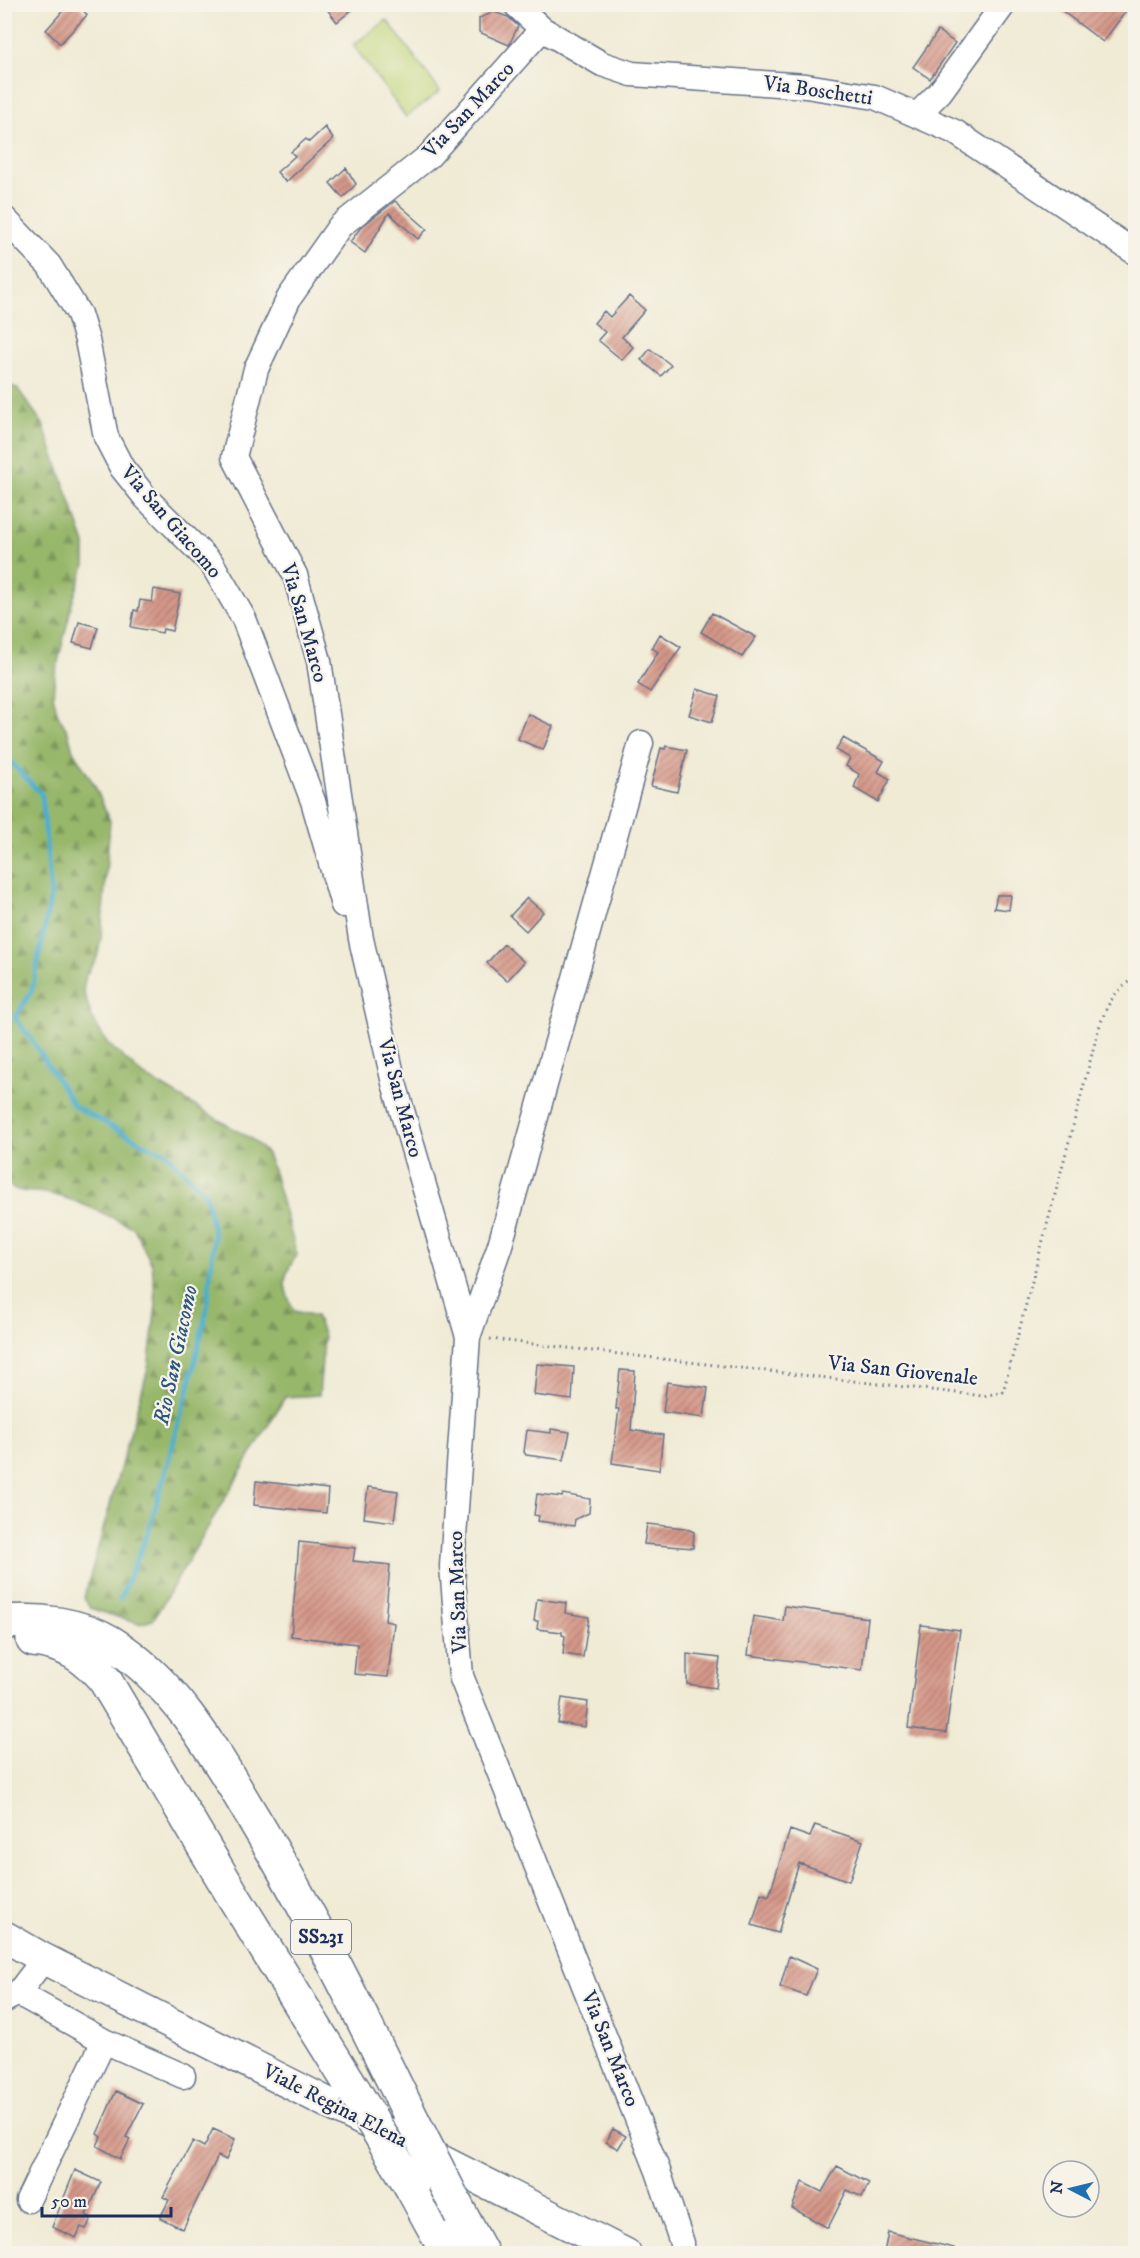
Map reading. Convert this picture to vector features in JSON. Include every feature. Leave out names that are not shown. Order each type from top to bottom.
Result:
[{"type":"highway","name":"SS231","points":[[4,1622],[33,1622],[67,1626],[109,1642],[156,1679],[185,1712],[218,1760],[293,1883],[413,2121],[483,2253]]},
{"type":"highway","name":"SS231","points":[[4,1640],[28,1639],[65,1647],[91,1663],[105,1680],[235,1899],[355,2092],[448,2253]]},
{"type":"main road","name":"Viale Regina Elena","points":[[19,1946],[626,2253]]},
{"type":"street","name":"Via Boschetti","points":[[515,4],[542,29],[602,64],[632,74],[806,86],[875,97],[955,132],[1136,253]]},
{"type":"street","points":[[917,115],[940,92],[1004,4]]},
{"type":"street","name":"Via San Marco","points":[[542,29],[429,156],[340,226],[333,235],[289,298],[256,369],[234,457],[295,575],[319,661],[361,939],[394,1083],[468,1337],[452,1566],[461,1676],[658,2170],[682,2243],[682,2253]]},
{"type":"street","name":"Via San Giacomo","points":[[4,218],[49,265],[79,314],[87,340],[106,437],[122,468],[146,498],[212,564],[244,619],[314,801],[344,910],[361,939]]},
{"type":"street","points":[[468,1337],[500,1245],[641,743]]},
{"type":"street","name":"Viale Regina Elena","points":[[11,1996],[19,1946]]},
{"type":"street","points":[[11,1996],[183,2076]]},
{"type":"street","points":[[28,2200],[104,2041]]},
{"type":"path","name":"Via San Giovenale","points":[[468,1337],[983,1396],[1003,1392],[1098,1031],[1107,1005],[1121,986],[1136,978]]},
{"type":"green space","points":[[387,20],[440,91],[406,117],[353,45]]},
{"type":"green space","points":[[5,383],[18,389],[43,424],[85,544],[85,565],[72,603],[55,675],[53,696],[73,751],[95,786],[110,821],[101,938],[97,958],[86,975],[83,990],[92,1018],[107,1043],[144,1076],[253,1140],[267,1154],[297,1255],[286,1276],[287,1295],[294,1311],[316,1316],[324,1336],[319,1395],[285,1397],[153,1620],[139,1624],[90,1608],[84,1598],[148,1369],[156,1305],[152,1265],[134,1228],[68,1199],[45,1193],[20,1191],[5,1183]]},
{"type":"building","points":[[69,4],[78,4],[87,15],[60,44],[46,30]]},
{"type":"building","points":[[323,4],[359,4],[337,22]]},
{"type":"building","points":[[1053,4],[1117,4],[1126,11],[1103,42]]},
{"type":"building","points":[[494,12],[508,17],[518,26],[509,45],[479,32],[479,18]]},
{"type":"building","points":[[938,31],[955,43],[930,79],[913,67]]},
{"type":"building","points":[[325,127],[333,139],[286,182],[277,172],[295,156],[291,152],[306,139],[309,142]]},
{"type":"building","points":[[346,168],[356,184],[343,198],[330,183]]},
{"type":"building","points":[[395,201],[427,229],[418,239],[389,213],[365,253],[350,242],[361,227]]},
{"type":"building","points":[[629,296],[645,310],[622,337],[633,347],[622,360],[598,340],[605,332],[594,323],[604,311],[610,317]]},
{"type":"building","points":[[650,349],[671,365],[661,376],[641,360]]},
{"type":"building","points":[[154,589],[180,594],[172,631],[163,629],[162,633],[131,627],[134,610],[138,611],[140,600],[152,602]]},
{"type":"building","points":[[712,613],[756,637],[742,657],[701,632]]},
{"type":"building","points":[[79,622],[98,627],[92,648],[73,643]]},
{"type":"building","points":[[660,634],[681,647],[650,692],[638,684],[658,652],[652,648]]},
{"type":"building","points":[[697,689],[720,696],[712,722],[689,715]]},
{"type":"building","points":[[528,714],[553,726],[543,750],[518,739]]},
{"type":"building","points":[[843,738],[884,761],[878,772],[890,779],[878,802],[854,788],[859,774],[846,766],[850,758],[836,750]]},
{"type":"building","points":[[666,746],[687,750],[677,792],[651,786],[661,748],[665,749]]},
{"type":"building","points":[[997,895],[1011,895],[1009,910],[994,908]]},
{"type":"building","points":[[527,898],[543,912],[526,931],[510,916]]},
{"type":"building","points":[[504,944],[524,962],[507,981],[487,963]]},
{"type":"building","points":[[537,1364],[574,1367],[572,1400],[534,1395]]},
{"type":"building","points":[[620,1370],[635,1371],[631,1430],[663,1435],[659,1470],[612,1463],[619,1409],[616,1409]]},
{"type":"building","points":[[667,1382],[708,1388],[704,1418],[663,1412]]},
{"type":"building","points":[[551,1429],[570,1432],[564,1460],[526,1455],[524,1452],[527,1430],[551,1433]]},
{"type":"building","points":[[256,1481],[328,1489],[326,1513],[254,1505]]},
{"type":"building","points":[[368,1487],[398,1491],[394,1522],[364,1518]]},
{"type":"building","points":[[537,1494],[562,1497],[563,1494],[590,1499],[589,1513],[575,1519],[574,1526],[538,1521],[539,1516],[534,1515]]},
{"type":"building","points":[[647,1524],[685,1528],[694,1532],[693,1548],[644,1544]]},
{"type":"building","points":[[299,1542],[355,1548],[353,1561],[390,1565],[385,1621],[394,1623],[388,1677],[354,1674],[357,1644],[291,1636]]},
{"type":"building","points":[[537,1599],[566,1603],[565,1613],[589,1617],[583,1657],[563,1654],[565,1636],[562,1632],[537,1629],[538,1621],[534,1621]]},
{"type":"building","points":[[785,1606],[868,1618],[862,1670],[748,1655],[753,1616],[783,1621]]},
{"type":"building","points":[[921,1625],[960,1630],[946,1733],[908,1728]]},
{"type":"building","points":[[687,1654],[720,1658],[716,1688],[687,1684]]},
{"type":"building","points":[[562,1698],[588,1702],[585,1727],[558,1723]]},
{"type":"building","points":[[815,1825],[863,1841],[849,1881],[799,1863],[778,1933],[752,1925],[761,1893],[769,1896],[790,1830],[810,1837]]},
{"type":"building","points":[[789,1956],[817,1969],[806,1996],[780,1987]]},
{"type":"building","points":[[116,2091],[143,2104],[126,2137],[130,2139],[120,2159],[97,2146],[101,2137],[97,2134]]},
{"type":"building","points":[[213,2129],[235,2139],[226,2160],[218,2156],[183,2229],[160,2218],[169,2200],[163,2197],[193,2141],[204,2147]]},
{"type":"building","points":[[613,2129],[626,2136],[618,2149],[606,2142]]},
{"type":"building","points":[[837,2166],[869,2183],[862,2197],[847,2190],[828,2228],[792,2208],[802,2182],[822,2192]]},
{"type":"building","points":[[75,2170],[101,2182],[86,2215],[92,2218],[86,2229],[81,2227],[76,2238],[52,2227]]},
{"type":"building","points":[[888,2232],[954,2248],[953,2253],[884,2253]]},
{"type":"waterway","name":"Rio San Giacomo","points":[[4,755],[42,795],[51,896],[32,990],[15,1018],[34,1043],[74,1106],[150,1147],[166,1152],[206,1195],[214,1237],[207,1309],[189,1387],[149,1530],[120,1599]]}]
